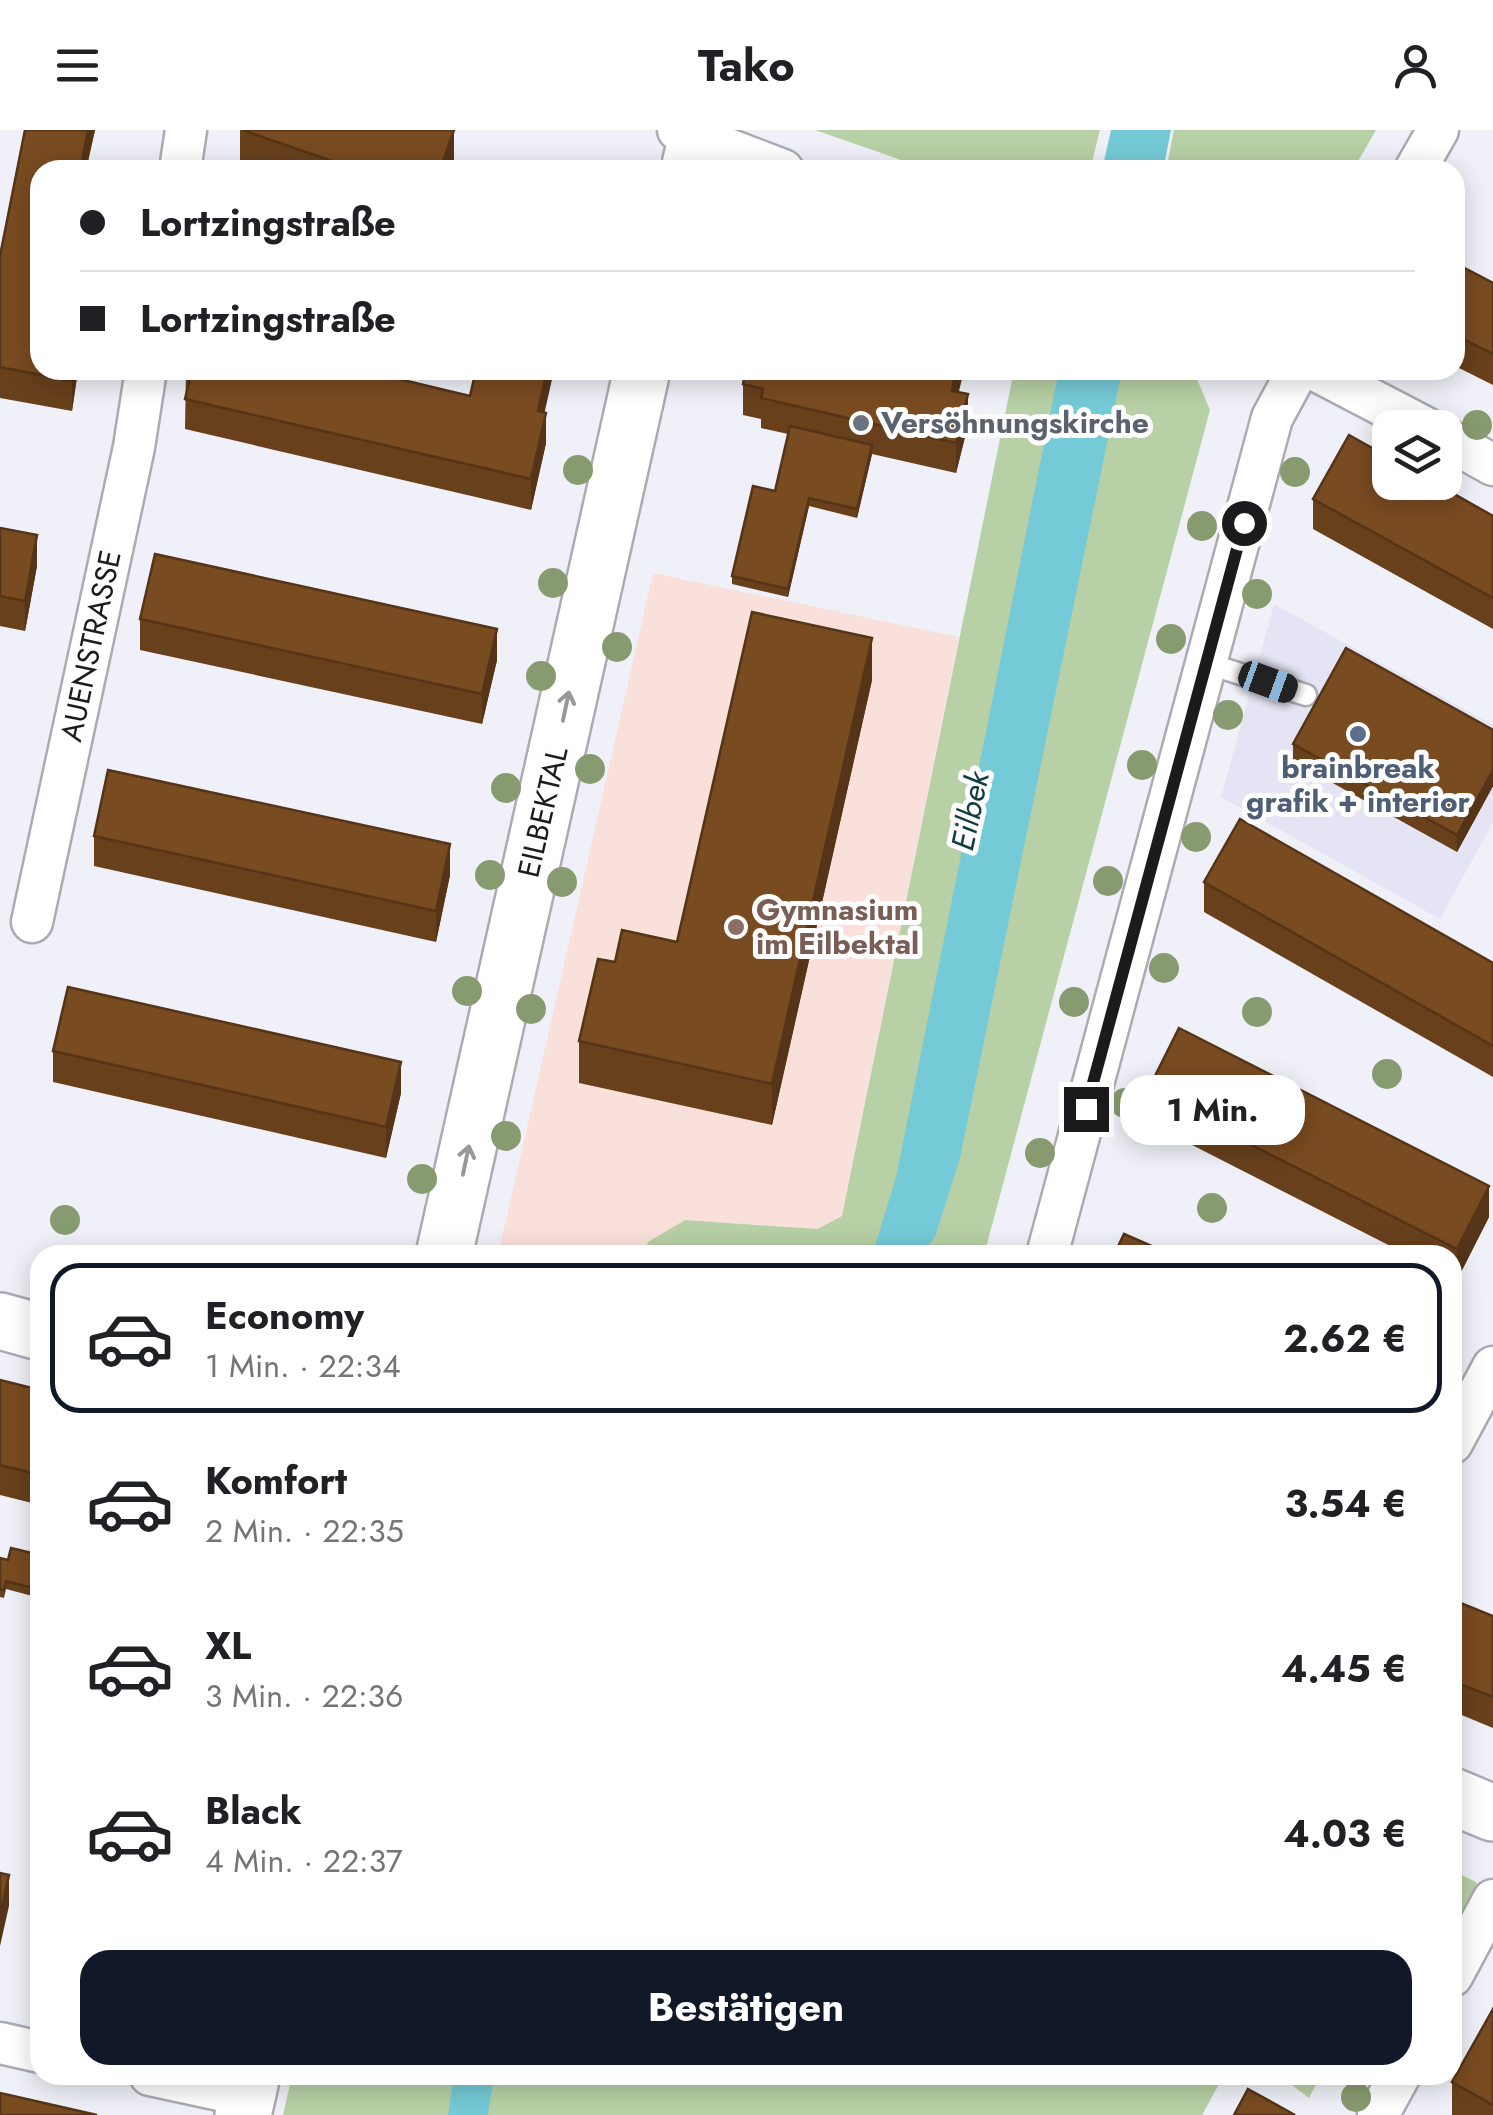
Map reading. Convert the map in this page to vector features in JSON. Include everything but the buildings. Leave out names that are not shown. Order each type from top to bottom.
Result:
[{"type":"street","points":[[182,160],[186,130]]},
{"type":"street","points":[[1421,160],[1438,130]]},
{"type":"street","points":[[690,142],[750,160]]},
{"type":"street","name":"AUENSTRASSE","points":[[32,922],[130,466],[144,380]]},
{"type":"street","name":"EILBEKTAL","points":[[446,1245],[640,380]]},
{"type":"street","points":[[1050,1245],[1272,418],[1293,380]]},
{"type":"street","points":[[1334,380],[1392,410]]},
{"type":"street","points":[[1462,447],[1493,464]]},
{"type":"street","points":[[0,1322],[30,1330]]},
{"type":"street","points":[[1462,1424],[1493,1367]]},
{"type":"street","points":[[1462,1800],[1493,1812]]},
{"type":"street","points":[[1462,1957],[1493,1900]]},
{"type":"street","points":[[0,2043],[30,2050]]},
{"type":"street","points":[[199,2085],[248,2095]]},
{"type":"street","points":[[1378,2115],[1394,2085]]},
{"type":"lane","points":[[1206,662],[1306,695]]},
{"type":"shaded area","name":"Gymnasium im Eilbektal","points":[[653,573],[959,637],[842,1216],[817,1229],[685,1220],[648,1245],[500,1245]]},
{"type":"shaded area","points":[[1274,604],[1493,725],[1493,822],[1440,919],[1221,797]]},
{"type":"green space","points":[[815,130],[1100,130],[1092,160],[901,160]]},
{"type":"green space","points":[[1174,130],[1376,130],[1359,160],[1168,160]]},
{"type":"green space","points":[[1012,380],[1197,380],[1210,410],[987,1245],[647,1245],[685,1220],[817,1229],[842,1216]]},
{"type":"green space","points":[[1462,1875],[1477,1883],[1462,1922]]},
{"type":"green space","points":[[290,2085],[1218,2085],[1202,2115],[283,2115]]},
{"type":"green space","points":[[1292,2085],[1316,2085],[1309,2098]]},
{"type":"water","points":[[1111,130],[1171,130],[1165,160],[1104,160]]},
{"type":"water","name":"Eilbek","points":[[1057,380],[1120,380],[960,1158],[935,1237],[928,1245],[875,1245],[896,1177]]},
{"type":"water","points":[[452,2085],[492,2085],[488,2115],[448,2115]]},
{"type":"place","name":"Versöhnungskirche","points":[[861,423]]},
{"type":"place","name":"brainbreak grafik + interior","points":[[1358,734]]},
{"type":"place","name":"Gymnasium im Eilbektal","points":[[736,927]]},
{"type":"route","points":[[1086,1109],[1244,523]]}]
